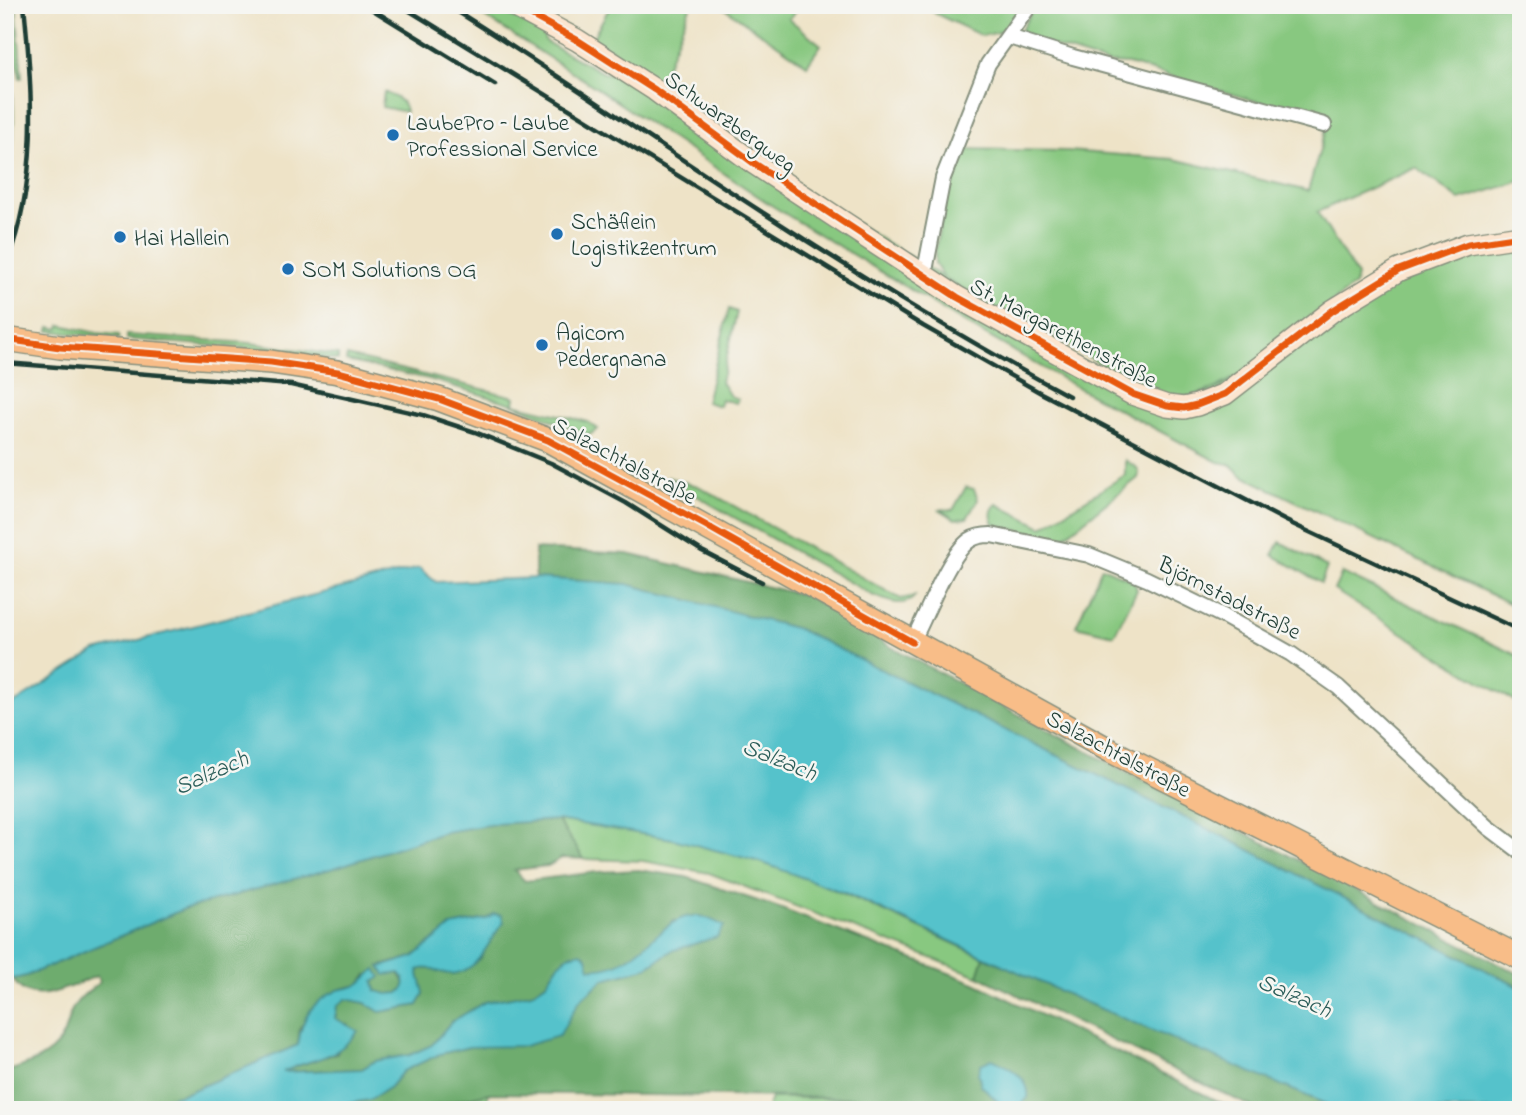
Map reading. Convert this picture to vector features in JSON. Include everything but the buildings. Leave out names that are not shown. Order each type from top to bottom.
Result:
[{"type":"main road","name":"Salzachtalstraße","points":[[5,340],[99,351],[271,362],[338,372],[439,399],[548,440],[1111,751],[1521,958]]},
{"type":"street","name":"Schwarzbergweg","points":[[512,5],[577,40],[655,90],[755,163],[924,275]]},
{"type":"street","points":[[924,275],[943,178],[988,64],[1030,5]]},
{"type":"street","points":[[1009,37],[1324,125]]},
{"type":"street","name":"St. Margarethenstraße","points":[[924,275],[982,312],[1132,394],[1167,406],[1184,408],[1210,402],[1225,394],[1332,311],[1399,270],[1468,244],[1521,236]]},
{"type":"street","name":"Björnstadstraße","points":[[912,642],[956,555],[970,540],[991,535],[1089,555],[1190,600],[1291,654],[1338,687],[1488,827],[1521,852]]},
{"type":"green space","points":[[5,5],[16,5],[22,78],[20,78]]},
{"type":"green space","points":[[466,5],[491,5],[541,31],[546,42],[603,73],[615,74],[1165,415],[1304,341],[1386,289],[1463,254],[1521,246],[1521,609],[1241,475],[1230,464],[1218,462],[1082,390],[774,207],[592,85]]},
{"type":"green space","points":[[611,5],[691,5],[660,82],[592,39]]},
{"type":"green space","points":[[720,5],[798,5],[800,7],[789,19],[821,45],[807,65]]},
{"type":"green space","points":[[925,5],[1025,5],[1004,31],[982,36],[936,14]]},
{"type":"green space","points":[[1035,5],[1521,5],[1521,181],[1460,200],[1416,168],[1317,212],[1357,276],[1355,285],[1227,385],[1188,397],[1169,396],[1137,386],[1039,327],[985,304],[944,278],[935,264],[935,249],[949,185],[964,149],[1068,151],[1174,159],[1308,191],[1328,122],[1128,64],[1107,63],[1021,36],[1021,30]]},
{"type":"green space","points":[[10,75],[13,137],[5,199],[5,77]]},
{"type":"green space","points":[[384,92],[401,101],[406,112],[382,107]]},
{"type":"green space","points":[[729,309],[737,312],[721,382],[730,396],[738,399],[736,403],[721,399],[719,406],[706,402]]},
{"type":"green space","points":[[61,325],[119,335],[119,339],[49,331],[50,327],[59,329]]},
{"type":"green space","points":[[127,335],[250,343],[338,355],[338,360],[280,351],[127,339]]},
{"type":"green space","points":[[347,356],[515,397],[514,404],[588,422],[598,429],[586,434],[513,404],[429,379],[346,361]]},
{"type":"green space","points":[[1125,460],[1137,468],[1138,478],[1060,540],[995,525],[993,522],[992,511],[997,504],[1042,527],[1125,475]]},
{"type":"green space","points":[[666,477],[698,486],[901,599],[915,596],[901,603],[874,596]]},
{"type":"green space","points":[[966,487],[974,489],[978,500],[967,518],[955,519],[939,509],[953,510]]},
{"type":"green space","points":[[1280,542],[1327,567],[1321,583],[1273,555]]},
{"type":"green space","points":[[535,549],[628,554],[807,596],[891,647],[1521,975],[1521,988],[1222,836],[798,629],[627,584],[535,578]]},
{"type":"green space","points":[[1102,567],[1134,581],[1137,590],[1114,635],[1076,626]]},
{"type":"green space","points":[[1342,573],[1521,657],[1521,705],[1334,590]]},
{"type":"green space","points":[[557,820],[686,842],[737,854],[791,872],[984,957],[978,976],[709,873],[643,861],[584,859]]},
{"type":"green space","points":[[557,820],[584,859],[562,858],[548,866],[514,870],[525,881],[639,870],[686,877],[779,908],[975,983],[1236,1110],[933,1110],[870,1098],[489,1093],[419,1110],[311,1110],[369,1100],[390,1087],[403,1071],[440,1054],[469,1047],[558,1036],[579,1001],[604,979],[646,968],[671,951],[674,921],[628,960],[605,969],[558,965],[546,983],[531,993],[485,1002],[451,1022],[432,1045],[410,1055],[375,1061],[362,1069],[279,1072],[337,1053],[348,1024],[335,1019],[337,1006],[347,999],[365,1003],[380,1012],[418,1005],[424,994],[418,970],[480,959],[488,942],[503,922],[494,914],[486,919],[452,926],[413,957],[381,966],[403,978],[405,987],[399,993],[376,991],[374,982],[367,975],[359,985],[341,989],[300,1027],[298,1045],[186,1093],[121,1110],[5,1110],[5,1072],[29,1064],[56,1046],[75,1004],[100,982],[97,976],[52,993],[41,994],[30,993],[13,979],[26,976],[184,909],[334,868],[445,832],[495,824]]},
{"type":"green space","points":[[984,957],[1340,1110],[1258,1110],[978,976]]},
{"type":"green space","points":[[489,1093],[484,1110],[419,1110]]},
{"type":"green space","points":[[771,1098],[870,1098],[933,1110],[766,1110]]},
{"type":"water","name":"Salzach","points":[[419,568],[436,582],[537,578],[627,584],[798,629],[1222,836],[1521,988],[1521,1110],[1340,1110],[1075,998],[847,894],[760,862],[673,839],[557,820],[495,824],[445,832],[334,868],[184,909],[26,976],[13,979],[5,975],[5,709],[96,651]]},
{"type":"water","points":[[494,914],[501,915],[504,922],[470,968],[451,974],[418,970],[424,993],[418,1005],[380,1012],[365,1003],[346,999],[337,1006],[335,1018],[358,1031],[332,1054],[283,1072],[362,1069],[375,1061],[410,1055],[432,1045],[451,1022],[485,1002],[531,993],[546,983],[558,965],[569,955],[581,952],[587,957],[590,968],[607,967],[623,961],[685,917],[699,916],[724,926],[717,937],[671,951],[646,968],[604,979],[579,1001],[559,1036],[524,1046],[469,1047],[440,1054],[403,1071],[390,1087],[369,1100],[311,1110],[121,1110],[186,1093],[298,1045],[305,1018],[315,1005],[338,990],[357,985],[376,969],[381,977],[374,982],[376,991],[399,993],[405,987],[404,978],[400,973],[385,975],[380,967],[413,957],[452,926],[486,919]]},
{"type":"water","points":[[992,1059],[1011,1069],[1026,1084],[1028,1098],[1018,1106],[1006,1110],[981,1085],[978,1073],[981,1064]]},
{"type":"railway","points":[[5,267],[24,203],[31,138],[30,72],[24,5]]},
{"type":"railway","points":[[365,5],[495,85]]},
{"type":"railway","points":[[400,5],[923,326],[1041,393],[1286,521],[1521,631]]},
{"type":"railway","points":[[447,5],[840,262],[953,331],[1069,396]]},
{"type":"railway","points":[[5,363],[291,385],[423,415],[475,432],[551,463],[626,503],[702,551],[762,582]]},
{"type":"cycle path","points":[[512,5],[577,40],[655,90],[755,164],[957,297],[1132,394],[1167,406],[1184,408],[1225,394],[1332,311],[1399,270],[1468,244],[1521,236]]},
{"type":"cycle path","points":[[5,339],[60,347],[271,362],[338,372],[439,399],[548,440],[912,642]]},
{"type":"place","name":"LaubePro – Laube Professional Service","points":[[393,135]]},
{"type":"place","name":"Schäflein Logistikzentrum","points":[[557,234]]},
{"type":"place","name":"Hai Hallein","points":[[120,237]]},
{"type":"place","name":"SOM Solutions OG","points":[[288,269]]},
{"type":"place","name":"Agicom Pedergnana","points":[[542,345]]}]
